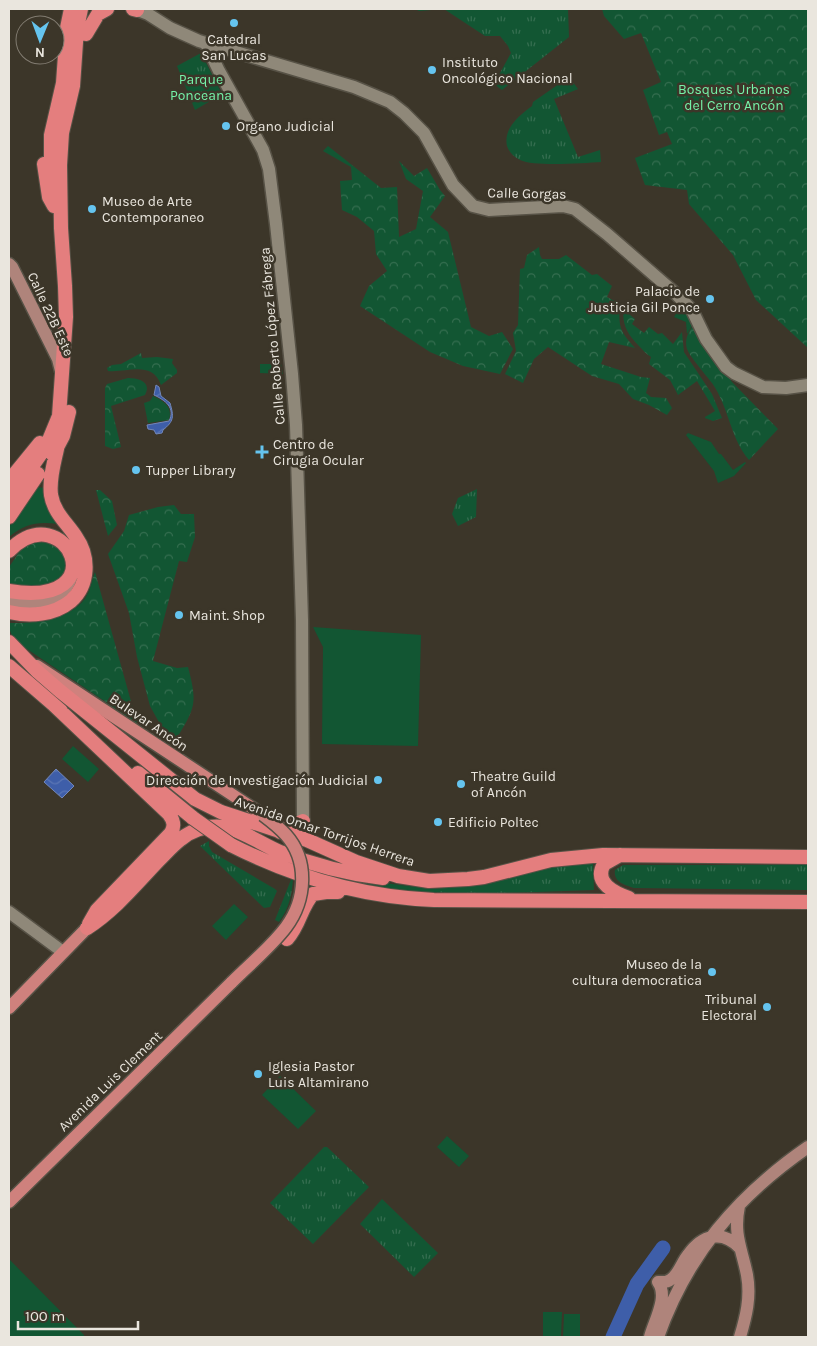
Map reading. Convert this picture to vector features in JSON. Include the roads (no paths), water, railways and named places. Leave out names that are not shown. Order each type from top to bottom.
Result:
[{"type":"highway","points":[[57,204],[49,196],[43,148],[45,121],[54,81],[61,9]]},
{"type":"highway","points":[[9,499],[39,458],[54,430],[59,416],[64,347],[65,286],[60,228],[51,165],[51,135],[63,83],[67,28],[71,9]]},
{"type":"highway","points":[[57,204],[62,133],[72,86],[77,28],[81,9]]},
{"type":"highway","points":[[57,204],[79,93],[91,9]]},
{"type":"highway","points":[[86,34],[98,14],[107,9]]},
{"type":"highway","points":[[9,517],[57,449],[63,436],[68,416],[70,394],[64,347]]},
{"type":"highway","points":[[9,481],[36,446],[54,430]]},
{"type":"highway","points":[[9,601],[33,614],[49,612],[62,608],[74,597],[81,588],[85,578],[85,558],[81,546],[77,537],[60,517],[51,495],[51,483],[57,449]]},
{"type":"highway","points":[[9,551],[21,541],[42,534],[59,540],[68,550],[73,564],[72,573],[62,586],[46,592],[26,594],[9,601]]},
{"type":"highway","name":"Avenida Omar Torrijos Herrera","points":[[9,642],[19,654],[60,690],[195,799],[222,812],[307,840],[369,866],[416,880],[429,881],[484,877],[550,860],[575,857],[620,855],[808,857]]},
{"type":"highway","points":[[10,667],[193,818],[231,845],[304,877],[372,894]]},
{"type":"highway","points":[[54,705],[169,814],[173,821],[171,833],[97,910],[87,928]]},
{"type":"highway","points":[[280,832],[303,821]]},
{"type":"highway","points":[[87,928],[104,917],[180,839],[196,830],[208,827],[222,826],[234,830],[281,852],[330,868],[364,875],[416,880]]},
{"type":"highway","points":[[620,855],[604,864],[601,871],[602,879],[614,892],[637,901]]},
{"type":"highway","points":[[287,939],[298,925],[307,902],[313,894],[326,892],[434,900],[808,902]]},
{"type":"main road","name":"Calle 22B Este","points":[[9,264],[26,292],[58,359],[62,378]]},
{"type":"main road","points":[[9,601],[25,604],[42,603],[52,600],[63,592],[72,573]]},
{"type":"main road","name":"Bulevar Ancón","points":[[19,654],[263,815],[286,834],[295,848],[302,871],[301,896],[295,912],[284,930],[232,982]]},
{"type":"main road","points":[[9,1008],[87,928]]},
{"type":"main road","name":"Avenida Luis Clement","points":[[9,1202],[232,982]]},
{"type":"main road","points":[[658,1337],[676,1293],[709,1238],[771,1175],[808,1147]]},
{"type":"main road","points":[[739,1206],[736,1229],[747,1277],[748,1299],[740,1337]]},
{"type":"main road","points":[[650,1337],[662,1296],[662,1288],[658,1282],[666,1282],[672,1279],[692,1249],[709,1238],[724,1236],[740,1248]]},
{"type":"street","name":"Calle Gorgas","points":[[140,10],[170,28],[206,44],[354,87],[390,102],[424,133],[453,185],[473,206],[489,210],[563,206],[575,209],[607,234],[692,310],[706,339],[726,367],[763,387],[786,388],[808,385]]},
{"type":"street","name":"Calle Roberto López Fábrega","points":[[206,44],[218,71],[262,150],[269,168],[276,224],[296,425],[302,620],[303,821]]},
{"type":"street","points":[[9,912],[63,952]]},
{"type":"water","points":[[156,385],[159,387],[161,396],[170,403],[172,415],[171,421],[162,433],[156,434],[154,430],[148,429],[147,425],[169,421],[171,412],[168,405],[162,399],[154,395]]},
{"type":"water","points":[[56,769],[74,786],[62,798],[44,782]]},
{"type":"waterway","points":[[613,1337],[637,1284],[663,1248]]},
{"type":"place","name":"Catedral San Lucas","points":[[234,23]]},
{"type":"place","name":"Instituto Oncológico Nacional","points":[[432,70]]},
{"type":"place","name":"Organo Judicial","points":[[226,126]]},
{"type":"place","name":"Museo de Arte Contemporaneo","points":[[92,209]]},
{"type":"place","name":"Palacio de Justicia Gil Ponce","points":[[710,299]]},
{"type":"place","name":"Centro de Cirugia Ocular","points":[[262,452]]},
{"type":"place","name":"Tupper Library","points":[[136,470]]},
{"type":"place","name":"Maint. Shop","points":[[179,615]]},
{"type":"place","name":"Dirección de Investigación Judicial","points":[[378,780]]},
{"type":"place","name":"Theatre Guild of Ancón","points":[[461,784]]},
{"type":"place","name":"Edificio Poltec","points":[[438,822]]},
{"type":"place","name":"Museo de la cultura democratica","points":[[712,972]]},
{"type":"place","name":"Tribunal Electoral","points":[[767,1007]]},
{"type":"place","name":"Iglesia Pastor Luis Altamirano","points":[[258,1074]]},
{"type":"park label","name":"Parque Ponceana","points":[[201,88]]},
{"type":"park label","name":"Bosques Urbanos del Cerro Ancón","points":[[734,98]]}]
